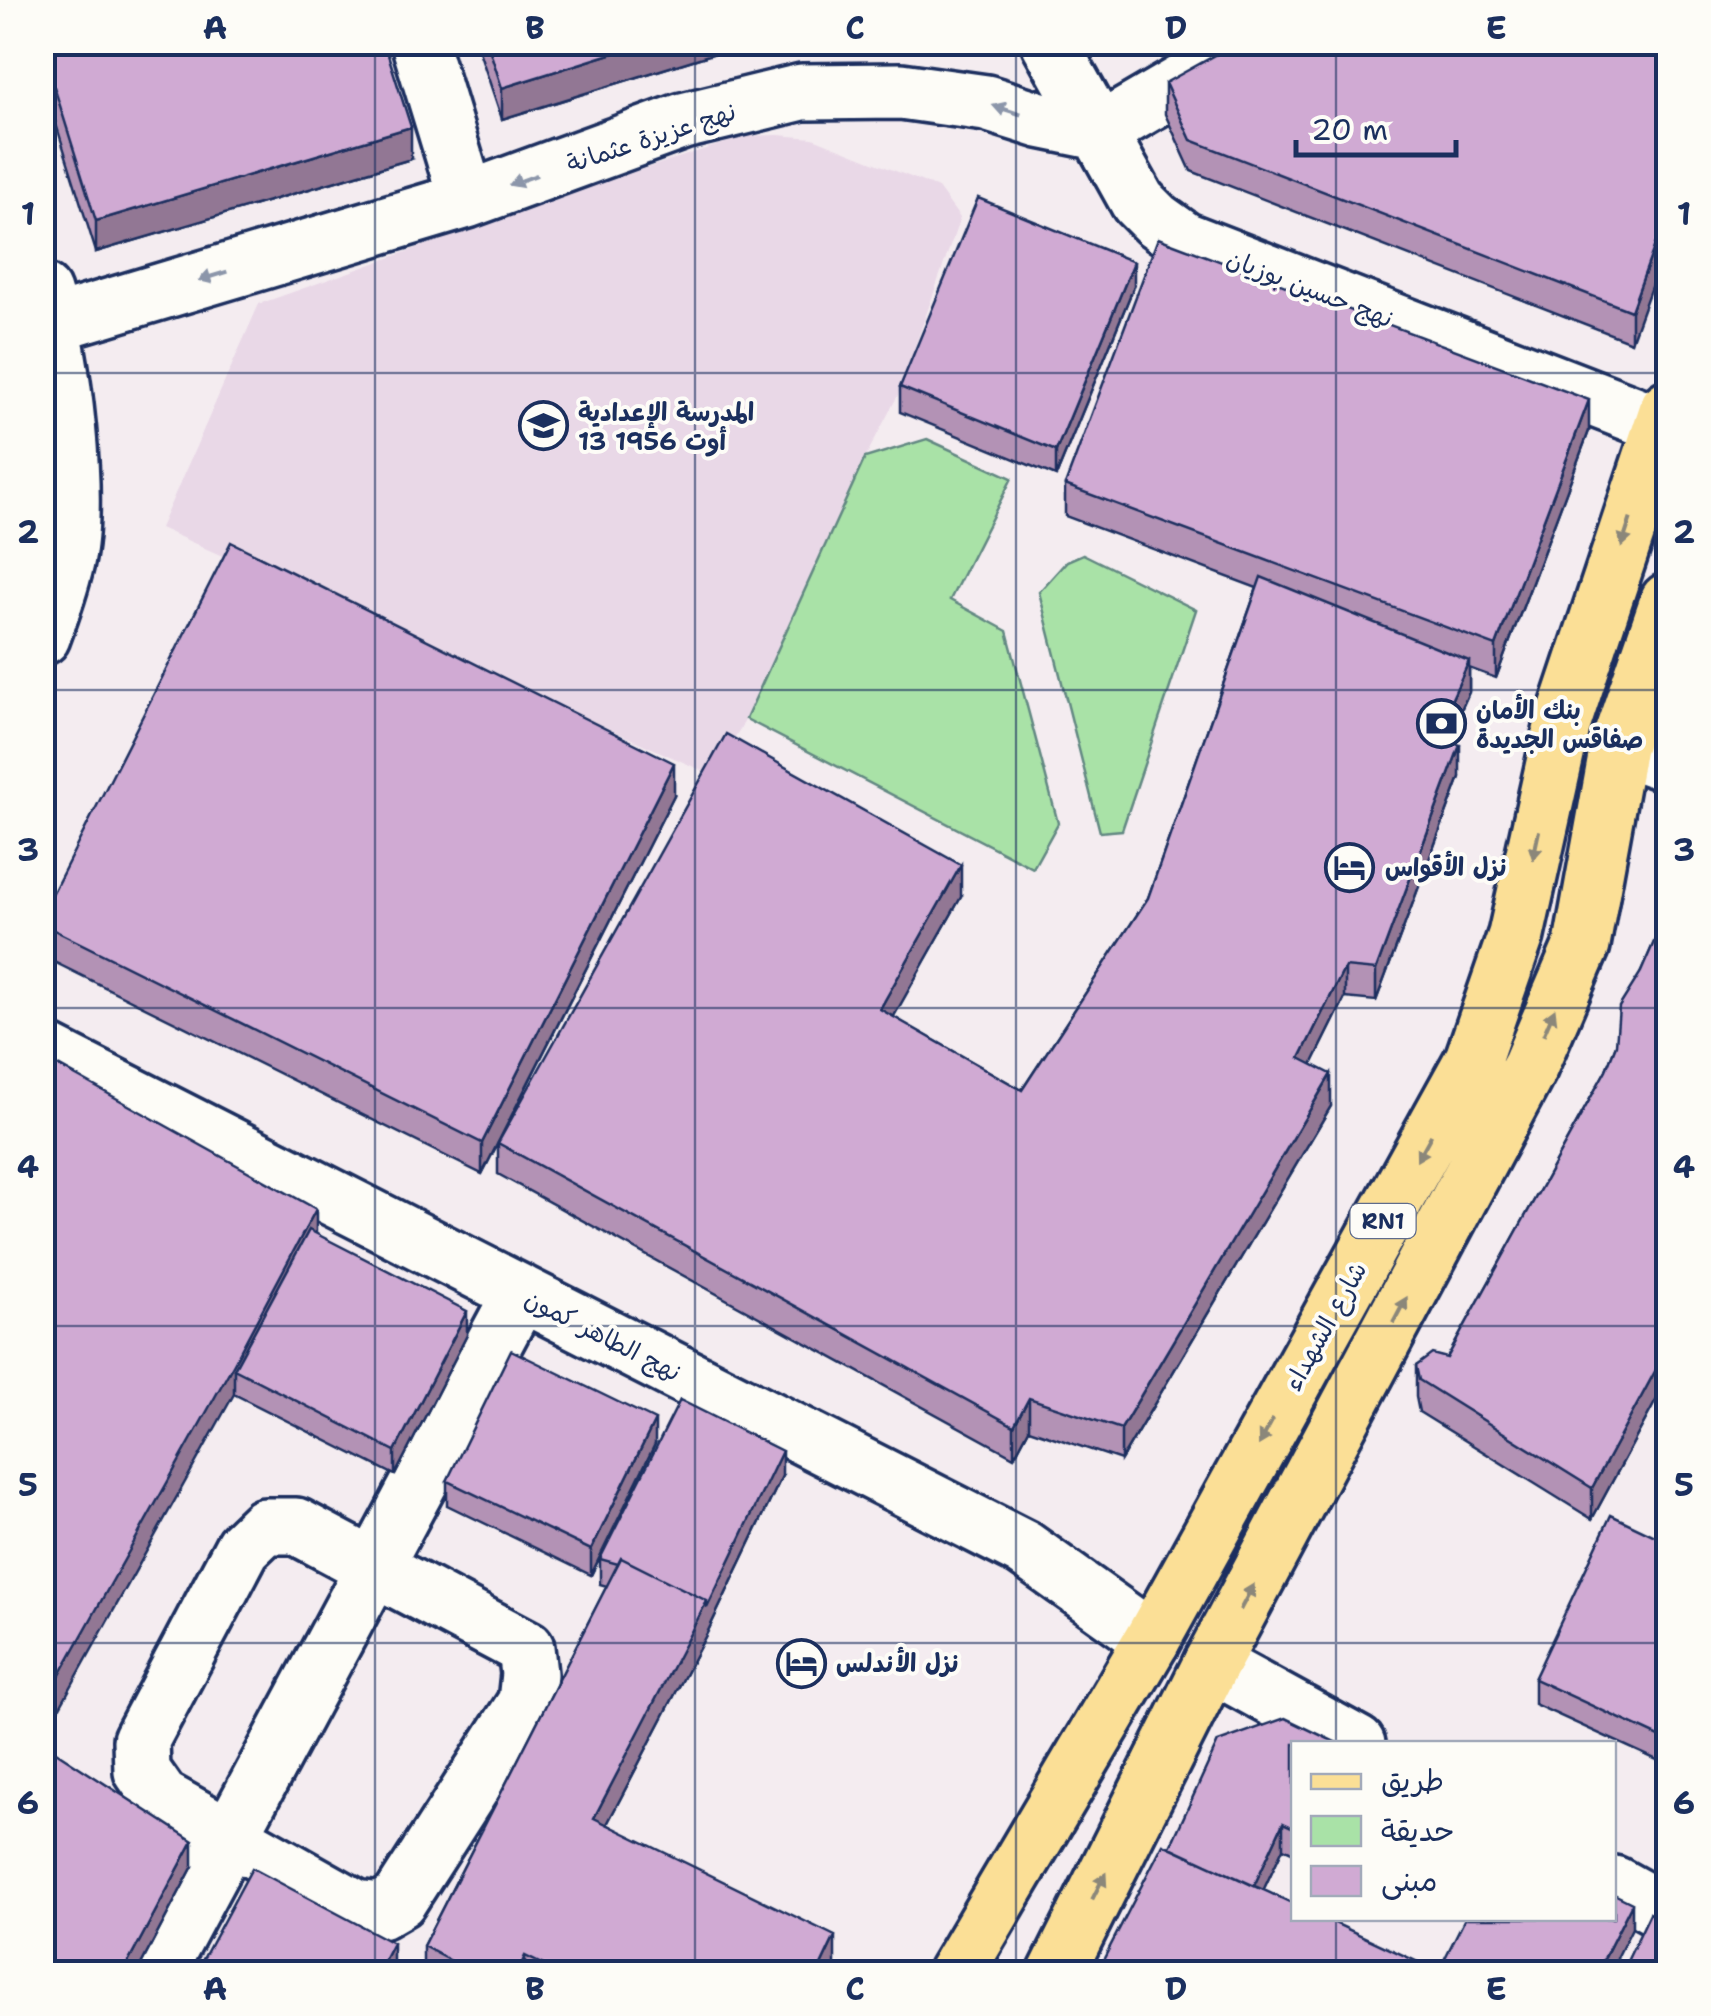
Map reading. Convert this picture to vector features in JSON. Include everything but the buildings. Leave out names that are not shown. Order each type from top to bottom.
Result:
[{"type":"main road","name":"شارع الشهداء","points":[[955,1974],[1152,1640],[1473,1059],[1516,935],[1562,723],[1666,416]]},
{"type":"main road","name":"RN1","points":[[1056,1974],[1211,1664],[1530,1066],[1582,945],[1618,746],[1668,601]]},
{"type":"street","points":[[419,42],[467,200]]},
{"type":"street","name":"نهج حسين بوزيان","points":[[1048,42],[1138,202],[1184,240],[1666,416]]},
{"type":"street","points":[[1099,132],[1253,42]]},
{"type":"street","name":"نهج عزيزة عثمانة","points":[[46,314],[467,200],[684,121],[802,92],[901,91],[986,102],[1040,120],[1099,132]]},
{"type":"street","points":[[42,637],[67,560],[71,478],[46,314]]},
{"type":"street","points":[[1618,746],[1668,764]]},
{"type":"street","name":"نهج الطاهر كمون","points":[[42,1050],[1023,1548],[1152,1640]]},
{"type":"street","points":[[156,1974],[521,1293]]},
{"type":"street","points":[[265,1526],[296,1526],[526,1648],[526,1702],[400,1900],[380,1911],[356,1908],[230,1837],[161,1798],[142,1771],[141,1740],[242,1548],[265,1526]]},
{"type":"street","points":[[1211,1664],[1352,1741]]},
{"type":"street","points":[[1616,1885],[1668,1914]]},
{"type":"shaded area","name":"المدرسة الإعدادية 13 أوت 1956","points":[[746,136],[813,138],[938,188],[960,218],[898,395],[865,458],[746,719],[712,775],[160,528],[259,304],[618,177]]},
{"type":"green space","points":[[927,439],[1012,478],[950,600],[1007,631],[1058,823],[1033,868],[746,719],[865,458]]},
{"type":"green space","points":[[1083,554],[1196,610],[1122,830],[1100,832],[1039,592],[1067,561]]},
{"type":"place","name":"المدرسة الإعدادية 13 أوت 1956","points":[[543,426]]},
{"type":"place","name":"بنك الأمان صفاقس الجديدة","points":[[1441,724]]},
{"type":"place","name":"نزل الأقواس","points":[[1350,867]]},
{"type":"place","name":"نزل الأندلس","points":[[801,1663]]}]
